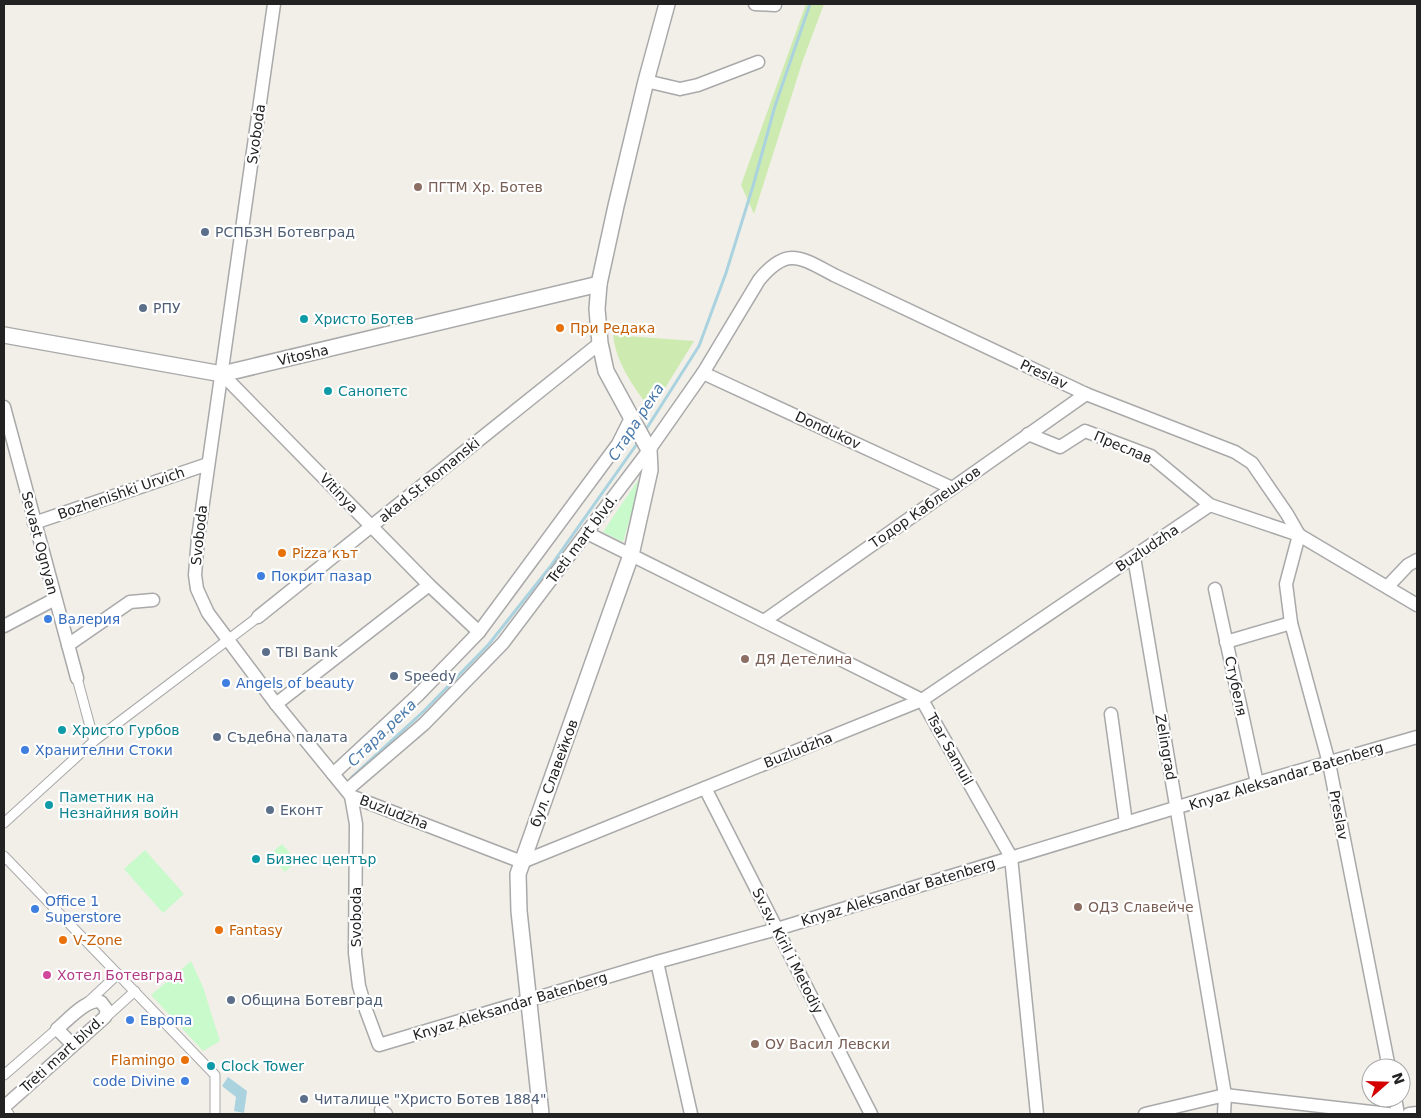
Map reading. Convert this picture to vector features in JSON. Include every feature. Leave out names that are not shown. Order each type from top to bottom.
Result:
[{"type":"street","name":"Svoboda","points":[[274,4],[208,464],[195,575],[201,601],[208,613],[276,704],[349,793],[356,824],[355,953],[359,986],[379,1045]]},
{"type":"street","points":[[641,434],[606,371],[600,343],[597,309],[599,284],[646,81],[667,4]]},
{"type":"street","points":[[755,4],[775,5]]},
{"type":"street","points":[[646,81],[680,89],[698,86],[758,62]]},
{"type":"street","name":"Preslav","points":[[782,259],[793,257],[807,261],[1086,394],[1235,452],[1252,463],[1299,534],[1286,584],[1291,623],[1329,763],[1387,1058]]},
{"type":"street","name":"Treti mart blvd.","points":[[349,793],[424,724],[495,652],[587,533],[641,434],[703,372],[759,280],[770,266],[782,259]]},
{"type":"street","name":"Vitosha","points":[[4,334],[222,374],[599,284]]},
{"type":"street","name":"akad.St.Romanski","points":[[258,617],[600,343]]},
{"type":"street","name":"Dondukov","points":[[703,372],[952,488]]},
{"type":"street","name":"Vitinya","points":[[222,374],[429,585],[479,632]]},
{"type":"street","name":"Тодор Каблешков","points":[[764,621],[1086,394]]},
{"type":"street","name":"Sevast Ognyan","points":[[4,407],[77,678]]},
{"type":"street","name":"Преслав","points":[[1028,434],[1060,447],[1085,431],[1151,456],[1210,505]]},
{"type":"street","name":"Treti mart blvd.","points":[[333,774],[418,695],[479,632],[618,444],[641,434]]},
{"type":"street","name":"бул. Славейков","points":[[541,1114],[517,889],[518,874],[631,555],[650,470],[641,434]]},
{"type":"street","name":"Bozhenishki Urvich","points":[[34,523],[208,464]]},
{"type":"street","points":[[1210,505],[1299,534],[1417,605]]},
{"type":"street","name":"Buzludzha","points":[[349,793],[522,862],[922,700],[1210,505]]},
{"type":"street","name":"Tsar Samuil","points":[[587,533],[922,700],[1011,857],[1037,1114]]},
{"type":"street","name":"Zelingrad","points":[[1134,557],[1225,1095],[1224,1114]]},
{"type":"street","points":[[1388,586],[1408,565],[1417,560]]},
{"type":"street","points":[[276,704],[429,585]]},
{"type":"street","name":"Стубеля","points":[[1215,589],[1257,783]]},
{"type":"street","points":[[4,626],[55,599]]},
{"type":"street","points":[[68,645],[130,602],[153,600]]},
{"type":"street","points":[[4,823],[94,741],[258,617]]},
{"type":"street","points":[[1226,642],[1291,623]]},
{"type":"street","points":[[77,678],[94,741]]},
{"type":"street","points":[[1111,714],[1126,823]]},
{"type":"street","name":"Knyaz Aleksandar Batenberg","points":[[379,1045],[528,999],[777,929],[1257,783],[1417,737]]},
{"type":"street","name":"Sv.sv. Kiril i Metodiy","points":[[705,788],[871,1114]]},
{"type":"street","points":[[4,856],[215,1075],[215,1114]]},
{"type":"street","points":[[657,962],[691,1114]]},
{"type":"street","points":[[87,1003],[118,974]]},
{"type":"street","points":[[102,1021],[135,991]]},
{"type":"street","name":"Treti mart blvd.","points":[[4,1075],[87,1003],[98,1000],[106,1006],[106,1014],[102,1021],[4,1108]]},
{"type":"street","points":[[57,1029],[73,1045]]},
{"type":"street","points":[[1145,1114],[1225,1095],[1389,1114]]},
{"type":"street","points":[[4,1108],[9,1114]]},
{"type":"street","points":[[1409,1114],[1417,1113]]},
{"type":"green space","points":[[806,4],[824,4],[802,63],[754,214],[741,185]]},
{"type":"green space","points":[[613,335],[694,341],[651,411],[622,366]]},
{"type":"green space","points":[[638,480],[637,495],[623,542],[603,532]]},
{"type":"green space","points":[[282,844],[297,861],[285,872],[269,855]]},
{"type":"green space","points":[[145,850],[184,894],[163,913],[124,869]]},
{"type":"green space","points":[[191,961],[203,987],[220,1041],[203,1051],[151,995]]},
{"type":"water","points":[[228,1077],[247,1091],[244,1113],[234,1111],[236,1097],[222,1086]]},
{"type":"waterway","name":"Стара река","points":[[645,431],[699,346],[726,273],[775,106],[810,4]]},
{"type":"waterway","name":"Стара река","points":[[352,777],[425,710],[489,644],[550,567],[639,441]]},
{"type":"place","name":"ПГТМ Хр. Ботев","points":[[418,187]]},
{"type":"place","name":"РСПБЗН Ботевград","points":[[205,232]]},
{"type":"place","name":"РПУ","points":[[143,308]]},
{"type":"place","name":"Христо Ботев","points":[[304,319]]},
{"type":"place","name":"При Редака","points":[[560,328]]},
{"type":"place","name":"Санопетс","points":[[328,391]]},
{"type":"place","name":"Pizza кът","points":[[282,553]]},
{"type":"place","name":"Покрит пазар","points":[[261,576]]},
{"type":"place","name":"Валерия","points":[[48,619]]},
{"type":"place","name":"TBI Bank","points":[[266,652]]},
{"type":"place","name":"ДЯ Детелина","points":[[745,659]]},
{"type":"place","name":"Speedy","points":[[394,676]]},
{"type":"place","name":"Angels of beauty","points":[[226,683]]},
{"type":"place","name":"Христо Гурбов","points":[[62,730]]},
{"type":"place","name":"Съдебна палата","points":[[217,737]]},
{"type":"place","name":"Хранителни Стоки","points":[[25,750]]},
{"type":"place","name":"Паметник на Незнайния войн","points":[[49,805]]},
{"type":"place","name":"Еконт","points":[[270,810]]},
{"type":"place","name":"Бизнес център","points":[[256,859]]},
{"type":"place","name":"ОДЗ Славейче","points":[[1078,907]]},
{"type":"place","name":"Office 1 Superstore","points":[[35,909]]},
{"type":"place","name":"Fantasy","points":[[219,930]]},
{"type":"place","name":"V-Zone","points":[[63,940]]},
{"type":"place","name":"Хотел Ботевград","points":[[47,975]]},
{"type":"place","name":"Община Ботевград","points":[[231,1000]]},
{"type":"place","name":"Европа","points":[[130,1020]]},
{"type":"place","name":"ОУ Васил Левски","points":[[755,1044]]},
{"type":"place","name":"Flamingo","points":[[185,1060]]},
{"type":"place","name":"Clock Tower","points":[[211,1066]]},
{"type":"place","name":"code Divine","points":[[185,1081]]},
{"type":"place","name":"Читалище \"Христо Ботев 1884\"","points":[[304,1099]]}]
